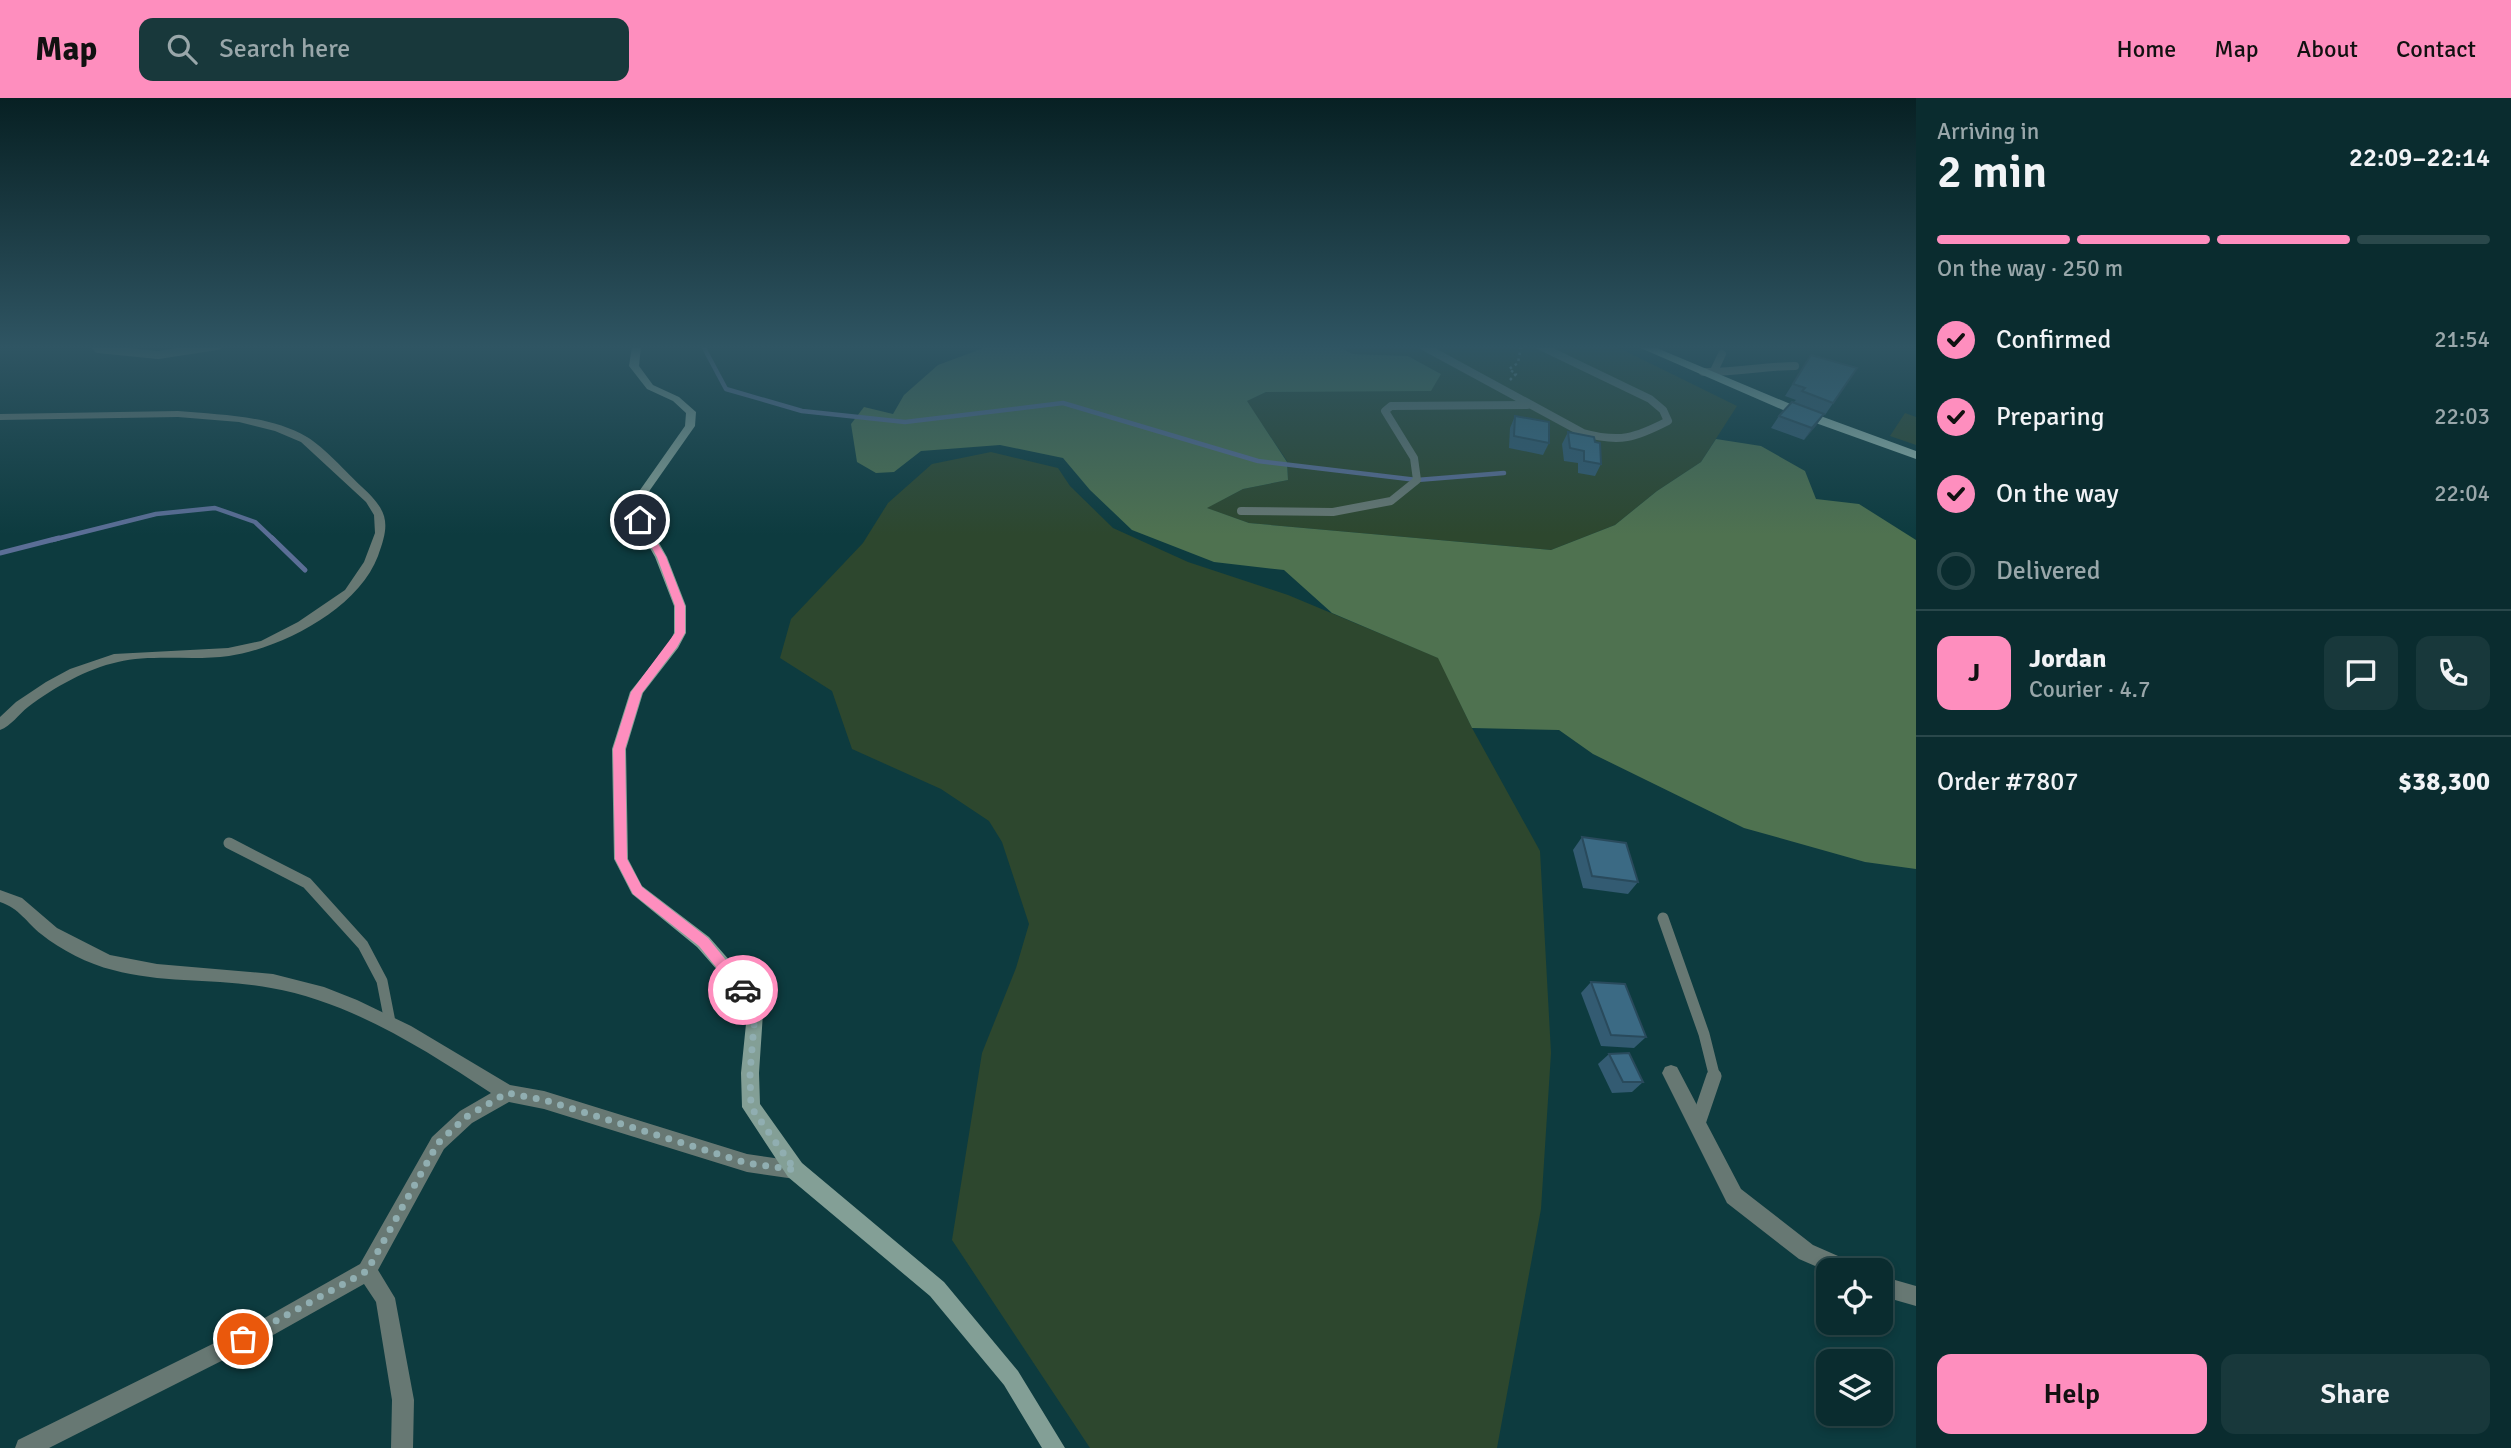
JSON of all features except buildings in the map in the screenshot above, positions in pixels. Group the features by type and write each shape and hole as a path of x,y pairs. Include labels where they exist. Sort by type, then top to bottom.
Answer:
{"main road":[{"path":"1795,409 1841,429 1916,454"}],"street":[{"path":"688,409 691,412 690,426 638,500 640,520 661,557 680,606 680,633 674,645 637,692 619,749 621,859 637,890 703,942 739,983 755,1013 750,1073 751,1107 795,1170 937,1289 1010,1378 1054,1448"},
{"path":"0,417 178,414 239,419 279,429 305,440 369,500 380,516 381,533 370,562 349,593 302,625 264,644 228,652 118,657 75,672 51,685 21,705 0,725"},
{"path":"0,895 19,901 46,929 109,962 177,975 237,978 294,986 390,1023 454,1058 507,1093 544,1100 747,1163 795,1170"},
{"path":"1671,1073 1734,1196 1806,1252 1820,1258"},
{"path":"26,1448 268,1327 367,1271 438,1143 466,1117 507,1093"},
{"path":"367,1271 385,1298 403,1400 402,1448"},
{"path":"1893,1289 1916,1296"}],"lane":[{"path":"1241,511 1333,512 1391,501 1418,480 1414,458 1385,411 1387,409"},
{"path":"1538,409 1583,433 1603,439 1629,440 1668,421 1663,409"},
{"path":"229,843 307,883 354,934 363,945 382,981 390,1023"},
{"path":"1663,918 1704,1034 1715,1079 1698,1123"}],"green space":[{"path":"862,409 893,414 896,409 1252,409 1287,462 1288,480 1243,489 1207,508 1249,523 1551,550 1615,525 1657,491 1701,462 1716,439 1761,446 1805,471 1816,499 1859,504 1916,540 1916,869 1865,862 1744,828 1593,754 1559,730 1472,728 1438,658 1332,613 1284,570 1214,562 1132,530 1090,490 1063,458 1000,445 921,451 894,472 876,473 857,462 851,424"},
{"path":"1251,409 1735,409 1701,462 1657,491 1615,525 1551,550 1249,523 1206,508 1243,489 1288,480 1287,461"},
{"path":"1905,413 1916,417 1916,445 1890,436"},
{"path":"991,452 1058,468 1070,486 1113,528 1188,562 1288,595 1439,658 1472,728 1540,851 1551,1053 1541,1209 1497,1448 1090,1448 952,1240 982,1053 1016,968 1029,924 1002,842 989,821 941,789 852,749 832,691 780,658 791,619 863,543 888,503 932,464"}],"waterway":[{"path":"795,409 905,422 1013,409"},
{"path":"1083,409 1258,461 1417,480 1504,473"},
{"path":"52,540 156,514 215,508 255,522 274,540"},
{"path":"0,553 59,538"},
{"path":"272,538 305,570"}],"way so far":[{"path":"243,1339 367,1271 438,1143 466,1117 507,1093 544,1100 747,1163 795,1170 751,1107 750,1073 755,1013 743,990"}],"route":[{"path":"640,520 661,557 680,606 680,633 674,645 637,692 619,749 621,859 637,890 703,942 743,990"}]}
